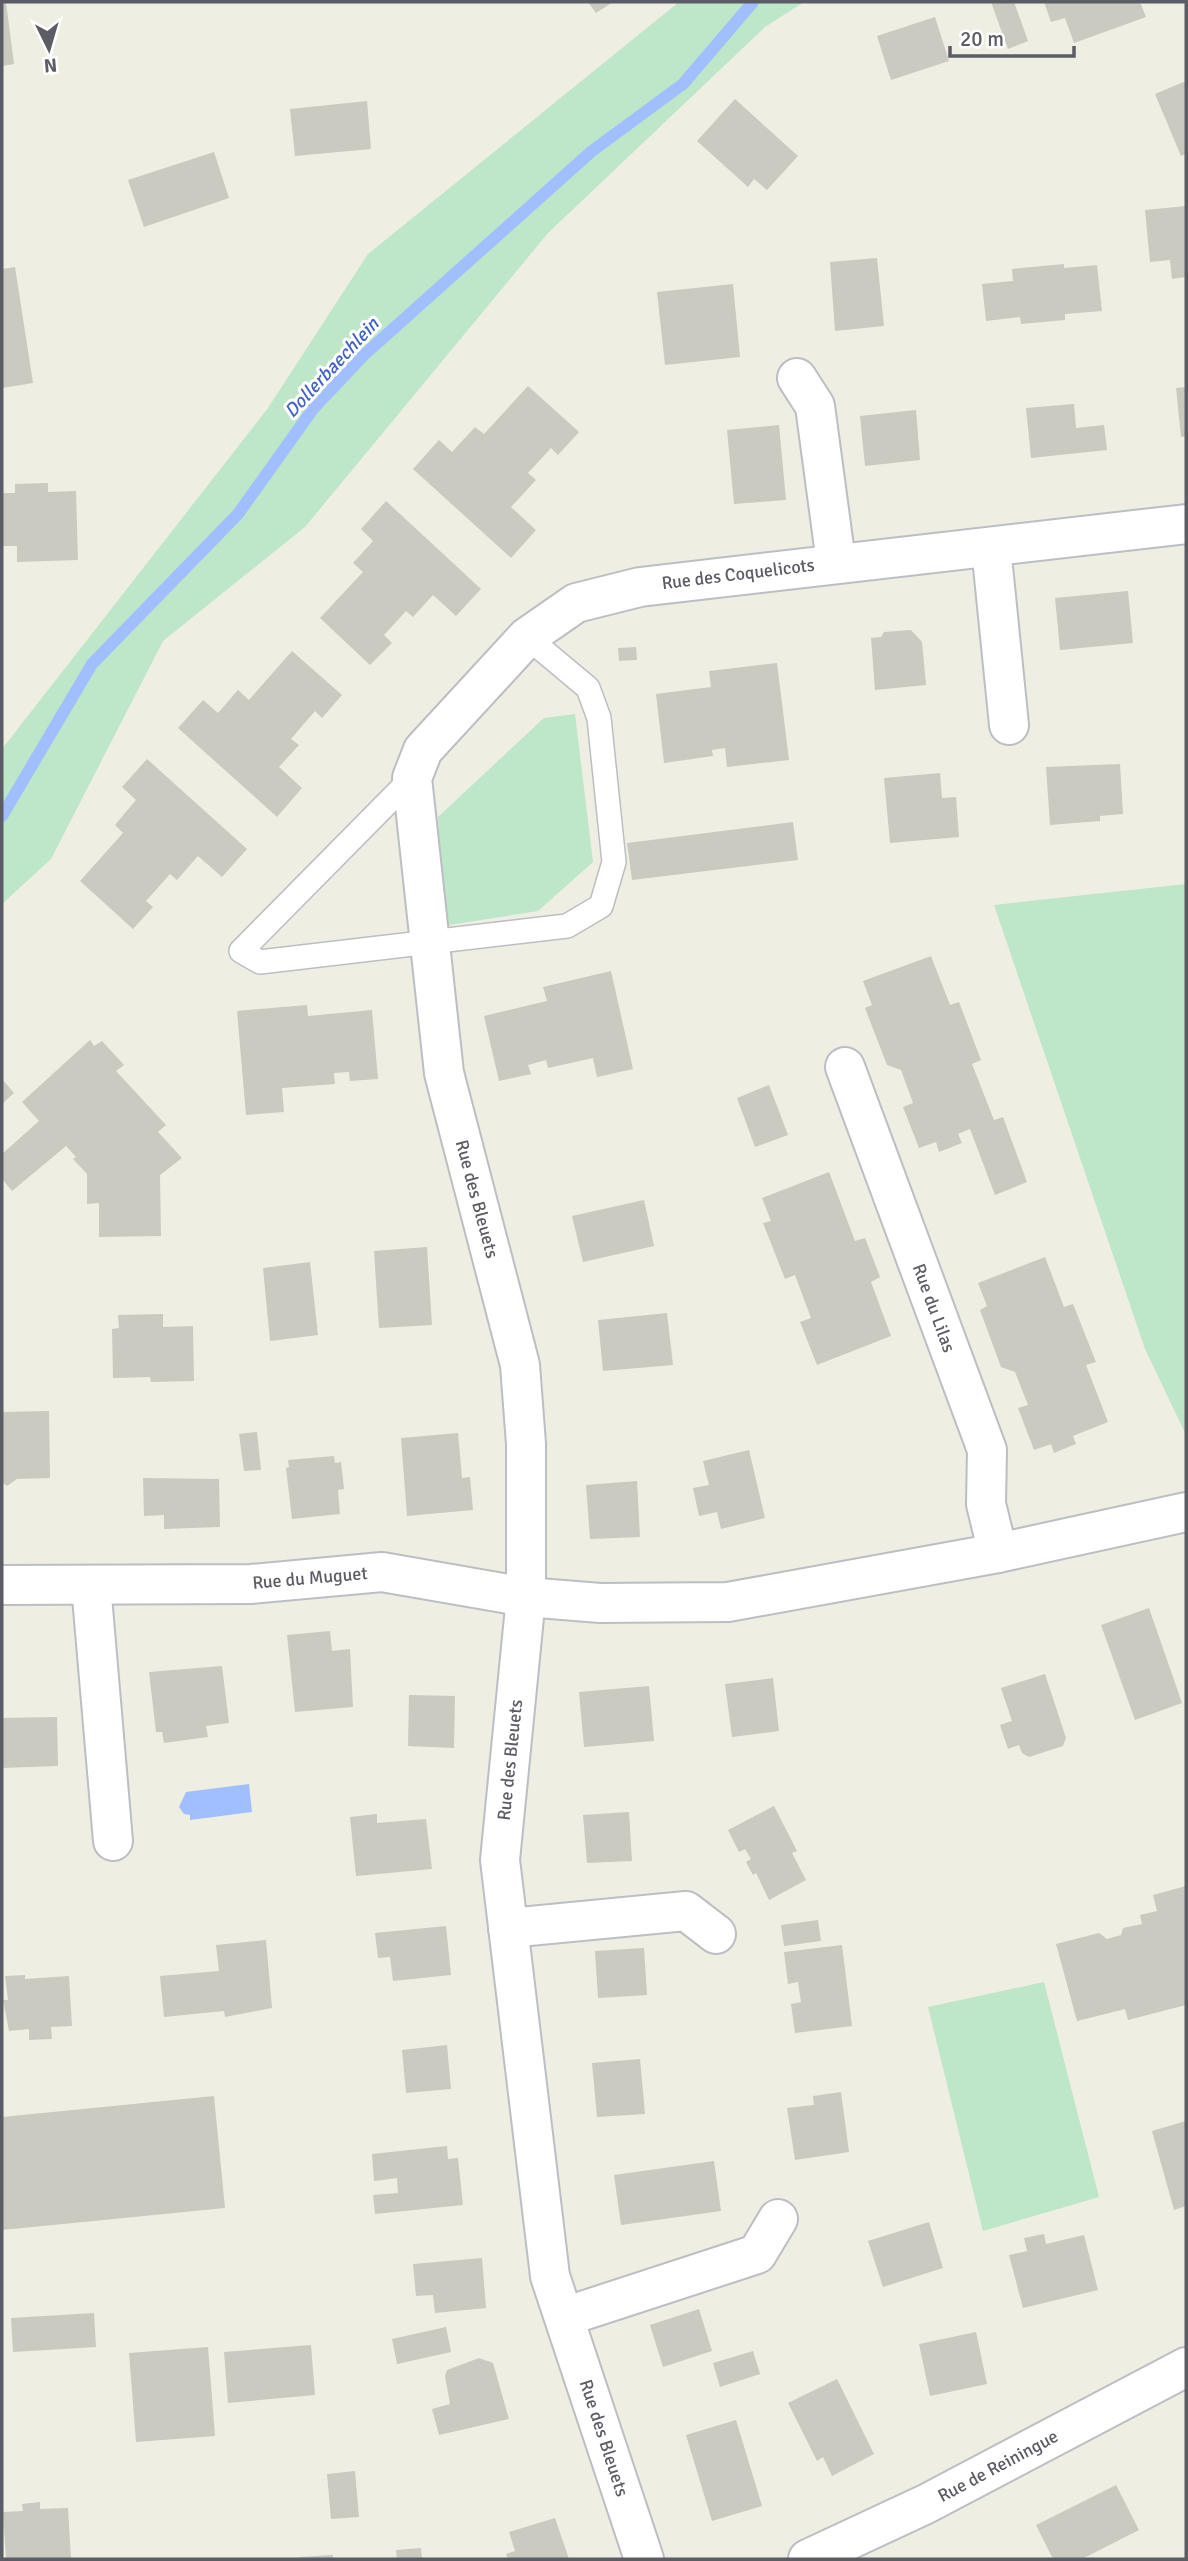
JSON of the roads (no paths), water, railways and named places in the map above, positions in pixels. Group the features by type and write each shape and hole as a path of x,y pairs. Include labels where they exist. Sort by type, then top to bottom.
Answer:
{"street":[{"name":"Rue des Coquelicots","path":"797,378 815,406 836,562"},
{"name":"Rue des Coquelicots","path":"527,637 576,603 640,587 836,562 1186,524"},
{"path":"991,547 1009,725"},
{"path":"412,778 423,750 527,637"},
{"name":"Rue des Bleuets","path":"412,778 443,1073 520,1366 526,1444 526,1597 500,1860 550,2276 644,2559"},
{"name":"Rue du Lilas","path":"845,1067 987,1450 986,1504 998,1553"},
{"path":"526,1597 600,1603 728,1602 998,1553 1186,1512"},
{"name":"Rue du Muguet","path":"2,1585 251,1584 382,1572 526,1597"},
{"path":"91,1585 113,1841"},
{"path":"508,1927 686,1911 716,1934"},
{"path":"564,2317 757,2254 778,2219"},
{"name":"Rue de Reiningue","path":"808,2559 926,2504 1186,2367"}],"lane":[{"path":"412,778 241,951 260,962 567,926 601,905 614,862 599,718 588,688 527,637"}],"water":[{"path":"249,1784 252,1812 190,1820 190,1815 184,1814 179,1807 186,1792"}],"waterway":[{"name":"Dollerbaechlein","path":"2,816 92,664 238,514 313,409 365,354 592,151 683,84 753,2"}]}
